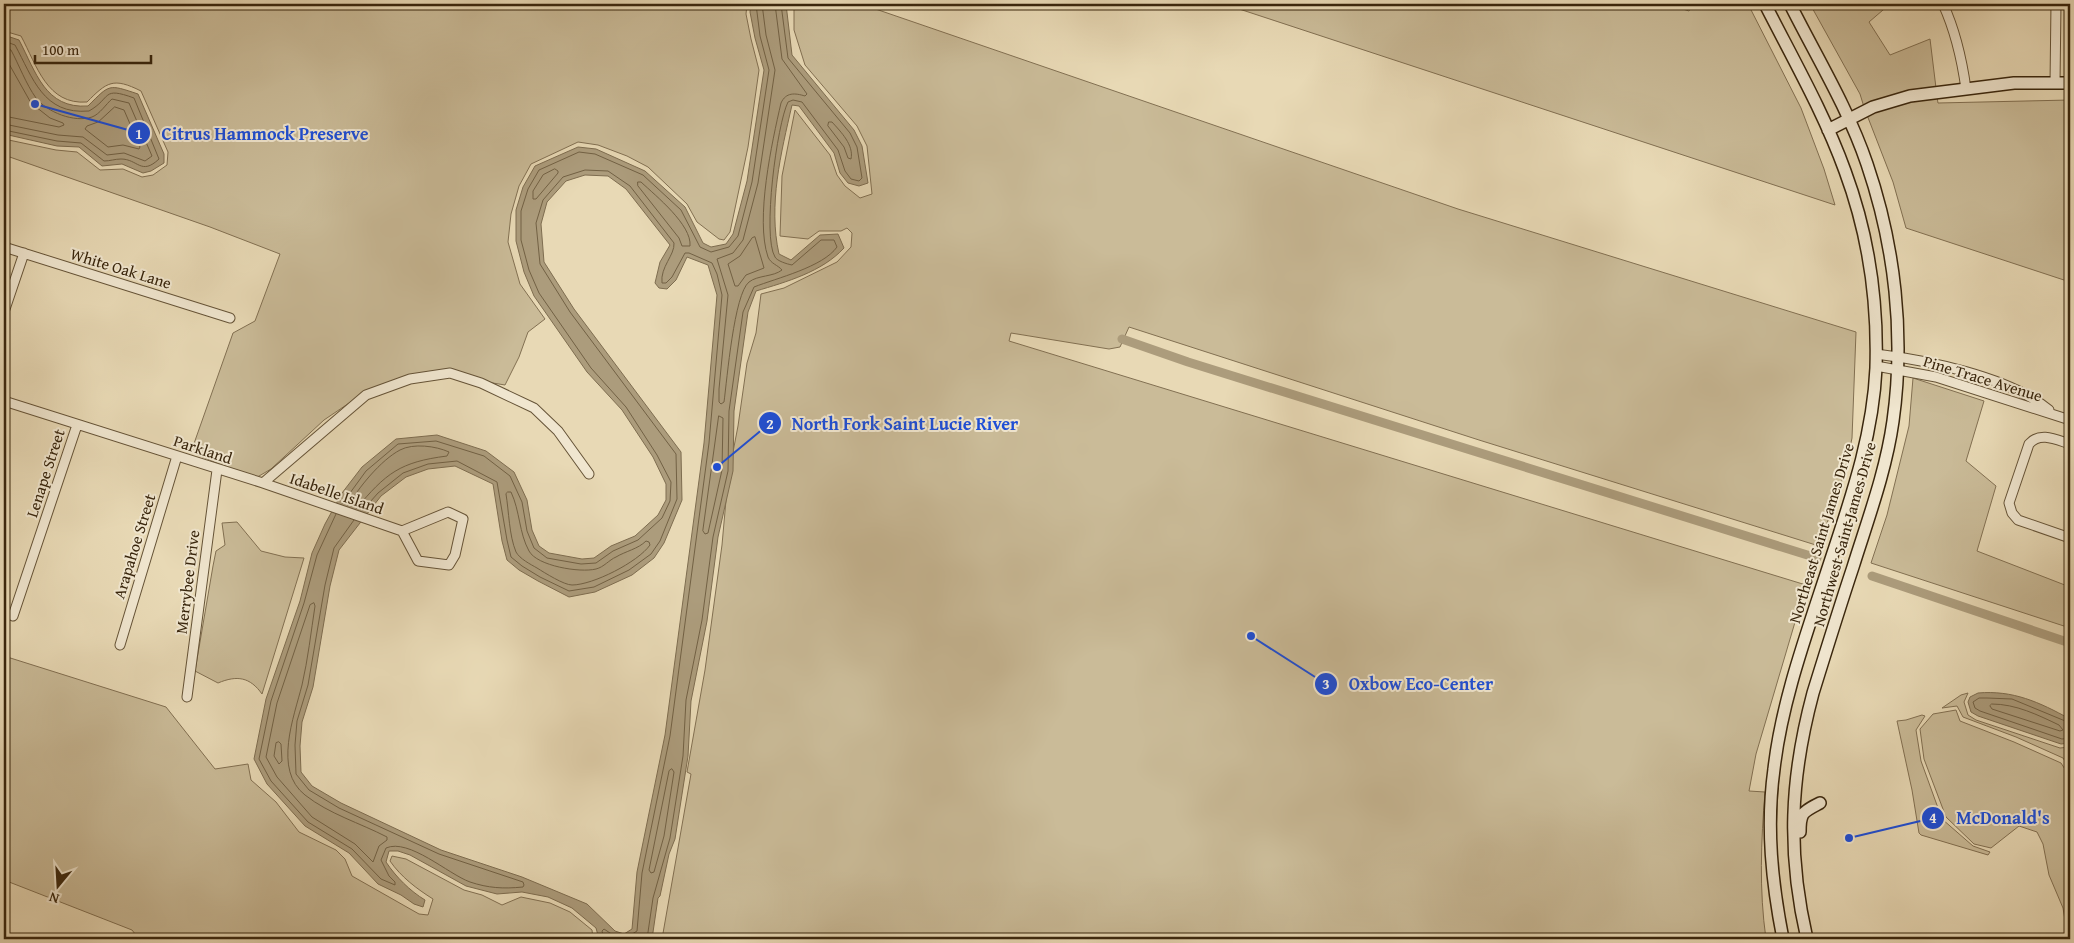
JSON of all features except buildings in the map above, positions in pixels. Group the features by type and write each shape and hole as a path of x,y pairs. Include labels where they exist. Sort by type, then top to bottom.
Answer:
{"main road":[{"name":"Northeast Saint James Drive","path":"1765,4 1828,130 1846,172 1865,240 1873,295 1876,360 1871,414 1864,455 1784,711 1774,768 1771,805 1771,863 1783,939"},
{"name":"Northwest Saint James Drive","path":"1790,4 1848,119 1866,163 1880,207 1896,300 1898,357 1893,422 1885,462 1813,693 1804,727 1796,773 1793,805 1794,862 1797,891 1807,939"},
{"path":"1828,130 1890,101 1910,96 2014,83 2070,83"},
{"path":"1794,862 1800,852 1800,818 1806,810 1820,803"}],"street":[{"path":"1943,4 1949,17 1959,52 1966,89"},
{"path":"2055,83 2056,4"},
{"name":"White Oak Lane","path":"4,247 230,318"},
{"path":"4,312 24,253"},
{"name":"Pine Trace Avenue","path":"1876,360 1898,357 1936,363 2004,385 2037,402 2052,414"},
{"name":"Pine Trace Avenue","path":"1876,360 1898,369 1936,377 2070,420"},
{"path":"263,483 366,395 410,379 450,372 481,383 534,408 558,431 589,474"},
{"name":"Parkland","path":"4,401 263,483"},
{"name":"Lenape Street","path":"13,616 77,425"},
{"path":"2070,444 2045,437 2032,441 2029,444 2009,503 2012,513 2018,520 2070,538"},
{"name":"Arapahoe Street","path":"120,645 177,456"},
{"name":"Merrybee Drive","path":"187,697 217,470"},
{"name":"Idabelle Island","path":"263,483 402,531"},
{"path":"448,512 463,519 455,555 449,564 418,561 402,531 448,512"}],"shaded area":[{"path":"4,4 747,4 746,14 759,70 748,147 730,232 724,240 719,239 697,222 687,204 648,167 627,156 598,145 578,142 531,164 519,186 511,214 508,242 520,284 545,319 528,332 519,357 505,385 432,373 361,395 324,420 271,469 254,479 191,452 233,333 255,321 280,254 210,227 4,155 4,139 56,150 77,152 100,170 123,169 142,177 153,175 167,165 168,152 141,91 124,84 111,84 105,86 87,102 73,101 62,97 53,90 38,71 21,36 4,31"},
{"path":"794,4 861,4 1458,209 1856,332 1852,438 1845,472 1819,546 1479,440 1129,327 1120,347 1109,349 1011,333 1009,341 1806,585 1756,754 1749,791 1765,792 1761,866 1766,939 662,939 691,774 687,772 705,670 722,545 728,478 747,363 756,333 761,294 784,288 837,262 851,247 852,233 847,228 841,231 819,231 808,239 780,236 782,176 795,110 830,155 837,175 845,186 860,198 872,194 867,146 857,126 805,65 794,30"},
{"path":"1224,4 1667,4 1689,11 1693,4 1748,4 1801,108 1824,169 1835,205"},
{"path":"1810,4 1890,4 1869,22 1890,55 1930,39 1936,88 1864,107 1860,94"},
{"path":"1937,97 1938,103 2070,100 2070,282 1906,228 1893,182 1867,115 1911,101"},
{"path":"1913,378 1984,401 1966,461 1996,486 1977,551 2070,587 2070,628 1871,563 1887,515 1909,426"},
{"path":"237,522 261,551 285,557 304,558 262,694 253,684 243,679 237,678 218,683 195,671 216,551 225,545 222,523"},
{"path":"4,656 166,707 215,769 248,764 251,780 276,802 299,832 336,850 345,859 352,876 419,914 428,915 433,899 415,887 399,872 390,861 392,856 406,859 464,890 482,895 502,905 521,897 550,903 570,912 592,930 593,939 139,939 132,930 4,880"},
{"path":"1968,693 1964,702 1968,715 1976,720 2060,748 2070,747 2070,769 2063,758 2016,737 1963,717 1957,706 1942,708 1961,695"},
{"path":"1956,710 1960,721 2061,763 2070,777 2070,936 2067,932 2063,908 2049,875 2043,844 2037,832 2019,826 1991,848 1974,844 1946,817 1924,759 1920,729 1933,714"},
{"path":"1922,715 1925,716 1916,730 1921,761 1942,819 1973,846 1990,852 1988,855 1919,833 1897,721"}],"water":[{"path":"751,4 786,4 792,55 854,130 862,146 868,183 859,186 848,183 840,173 834,153 799,106 792,105 780,160 775,198 776,235 779,254 791,260 820,235 838,234 844,248 825,264 814,270 791,280 756,291 748,312 734,411 733,471 718,537 707,621 691,701 688,756 675,839 669,854 658,898 652,939 599,939 596,928 572,908 548,897 522,892 497,894 466,886 410,855 398,851 389,851 386,862 390,868 409,888 425,900 423,907 414,904 401,895 378,884 349,853 305,826 267,784 254,759 266,699 300,601 312,553 342,493 362,467 396,439 437,435 486,451 514,472 527,500 532,530 539,546 549,553 582,559 594,558 611,546 635,536 658,515 666,500 666,484 653,457 622,410 587,372 534,296 524,272 516,241 516,210 523,187 535,166 578,147 596,149 645,171 685,207 703,243 711,247 726,244 733,234 747,181 764,70 750,12","holes":["585,175 608,176 626,189 670,245 660,262 655,283 659,288 667,289 676,280 687,257 708,265 717,295 704,443 665,735 637,872 632,929 624,934 615,931 587,904 522,877 441,850 341,803 312,786 301,772 300,746 302,722 313,687 330,586 339,550 381,496 406,477 428,469 455,466 493,484 507,560 519,570 569,597 595,592 632,575 654,558 664,543 682,500 681,452 574,309 544,262 541,224 547,202 566,181"]},
{"path":"4,35 19,40 37,76 52,95 61,101 73,105 88,106 101,93 110,88 138,94 164,154 164,163 151,171 143,173 122,164 102,166 79,147 57,146 4,134"},
{"path":"1978,693 2014,695 2047,707 2070,719 2070,743 2061,744 1978,716 1971,712 1968,702 1970,697"}],"waterway":[{"path":"1122,339 1188,362 1817,558"},
{"path":"1872,576 2070,643"}],"place":[{"name":"Citrus Hammock Preserve","path":"35,104"},
{"name":"North Fork Saint Lucie River","path":"717,467"},
{"name":"Oxbow Eco-Center","path":"1251,636"},
{"name":"McDonald's","path":"1849,838"}]}
